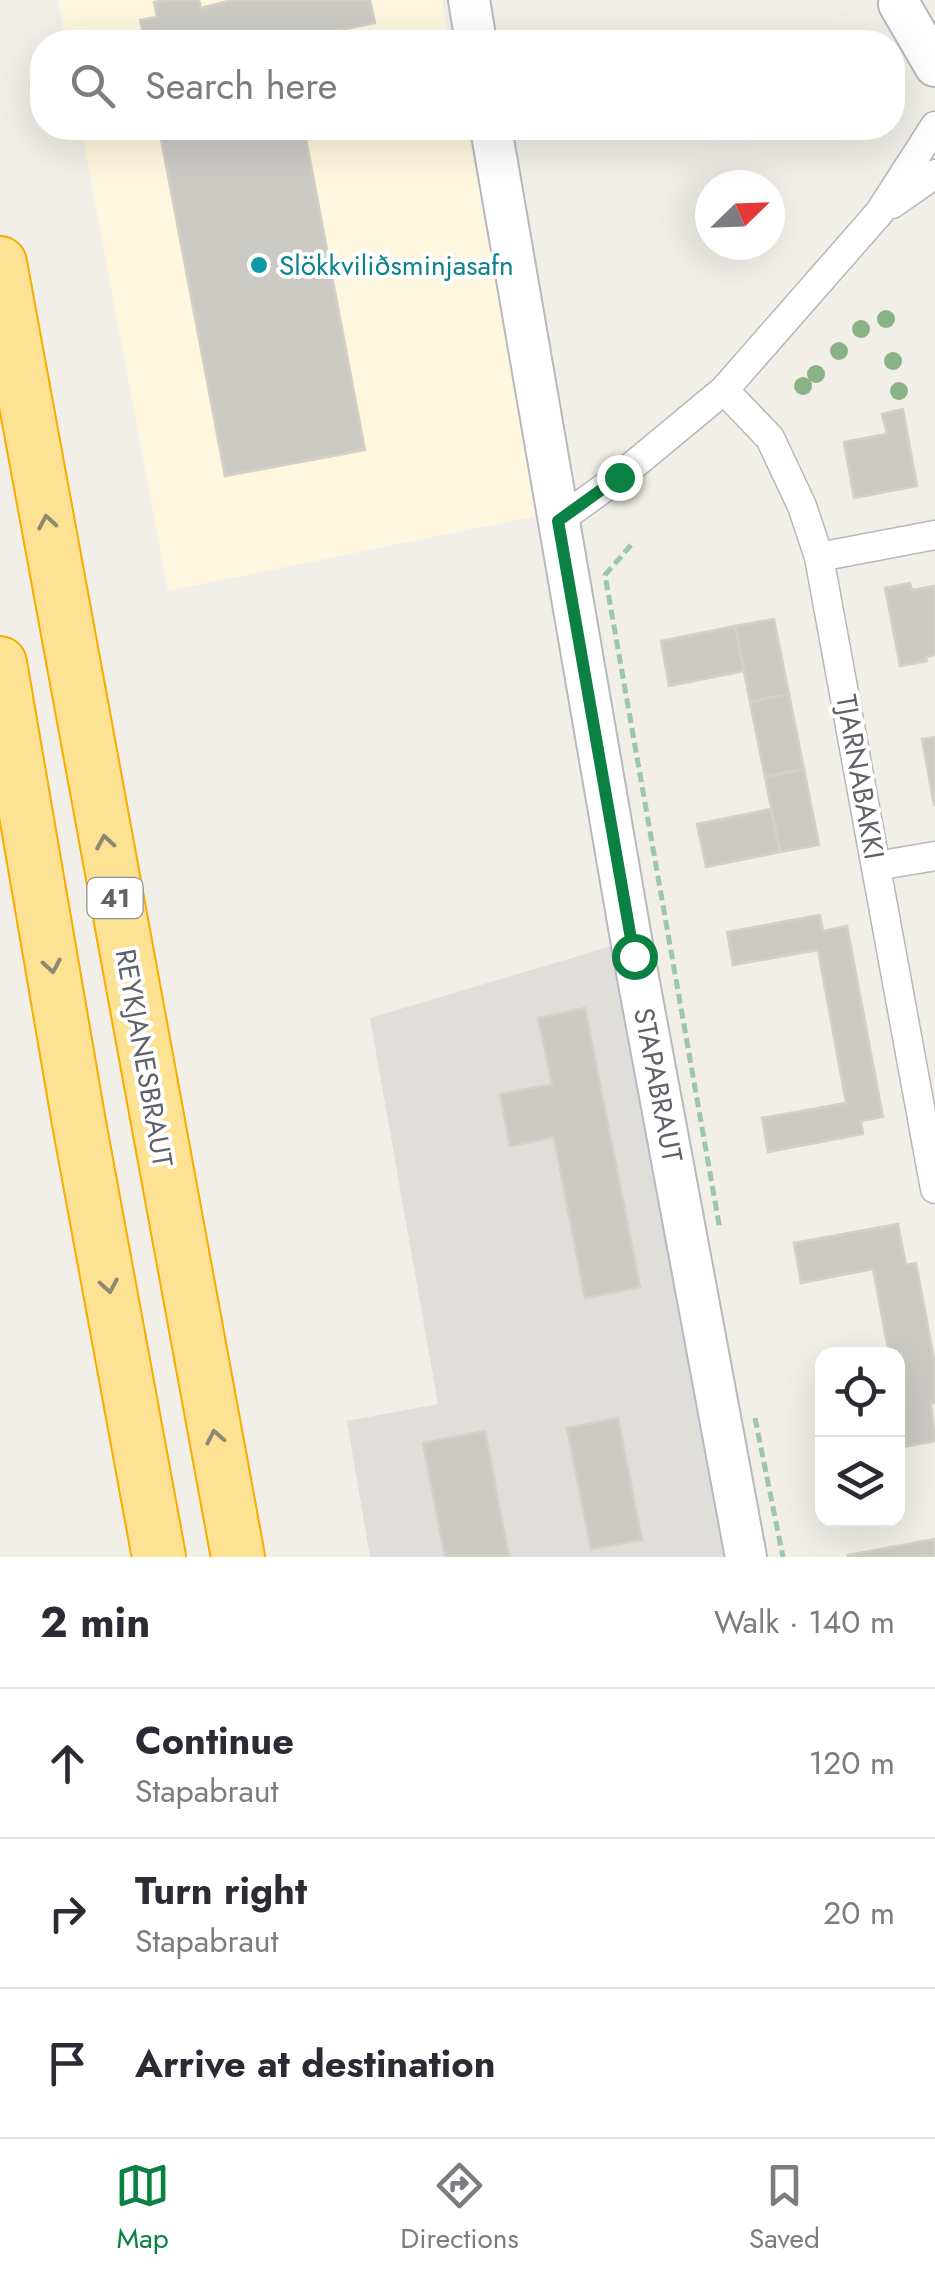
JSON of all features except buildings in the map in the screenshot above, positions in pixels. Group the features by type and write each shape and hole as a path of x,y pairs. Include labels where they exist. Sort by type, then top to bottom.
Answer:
{"highway":[{"name":"REYKJANESBRAUT","path":"0,262 237,1549"},
{"path":"0,663 78,1123 156,1544"}],"street":[{"path":"469,0 474,30"},
{"path":"898,2 935,32"},
{"path":"898,2 935,66"},
{"path":"558,521 619,477 724,390 879,213 935,126"},
{"name":"STAPABRAUT","path":"493,140 634,956 746,1557"},
{"path":"879,213 935,174"},
{"name":"TJARNABAKKI","path":"724,390 770,438 802,506 820,557 934,1184"},
{"path":"820,557 935,535"},
{"path":"876,866 935,856"}],"path":[{"path":"631,544 606,576 722,1240"},
{"path":"754,1410 783,1557"}],"shaded area":[{"path":"58,0 442,0 448,30 64,30"},
{"path":"83,140 469,140 541,515 168,591"},
{"path":"615,945 738,1557 370,1557 347,1421 438,1404 370,1018"}],"place":[{"name":"Slökkviliðsminjasafn","path":"259,265"}],"route":[{"path":"619,477 558,521 634,956"}]}
